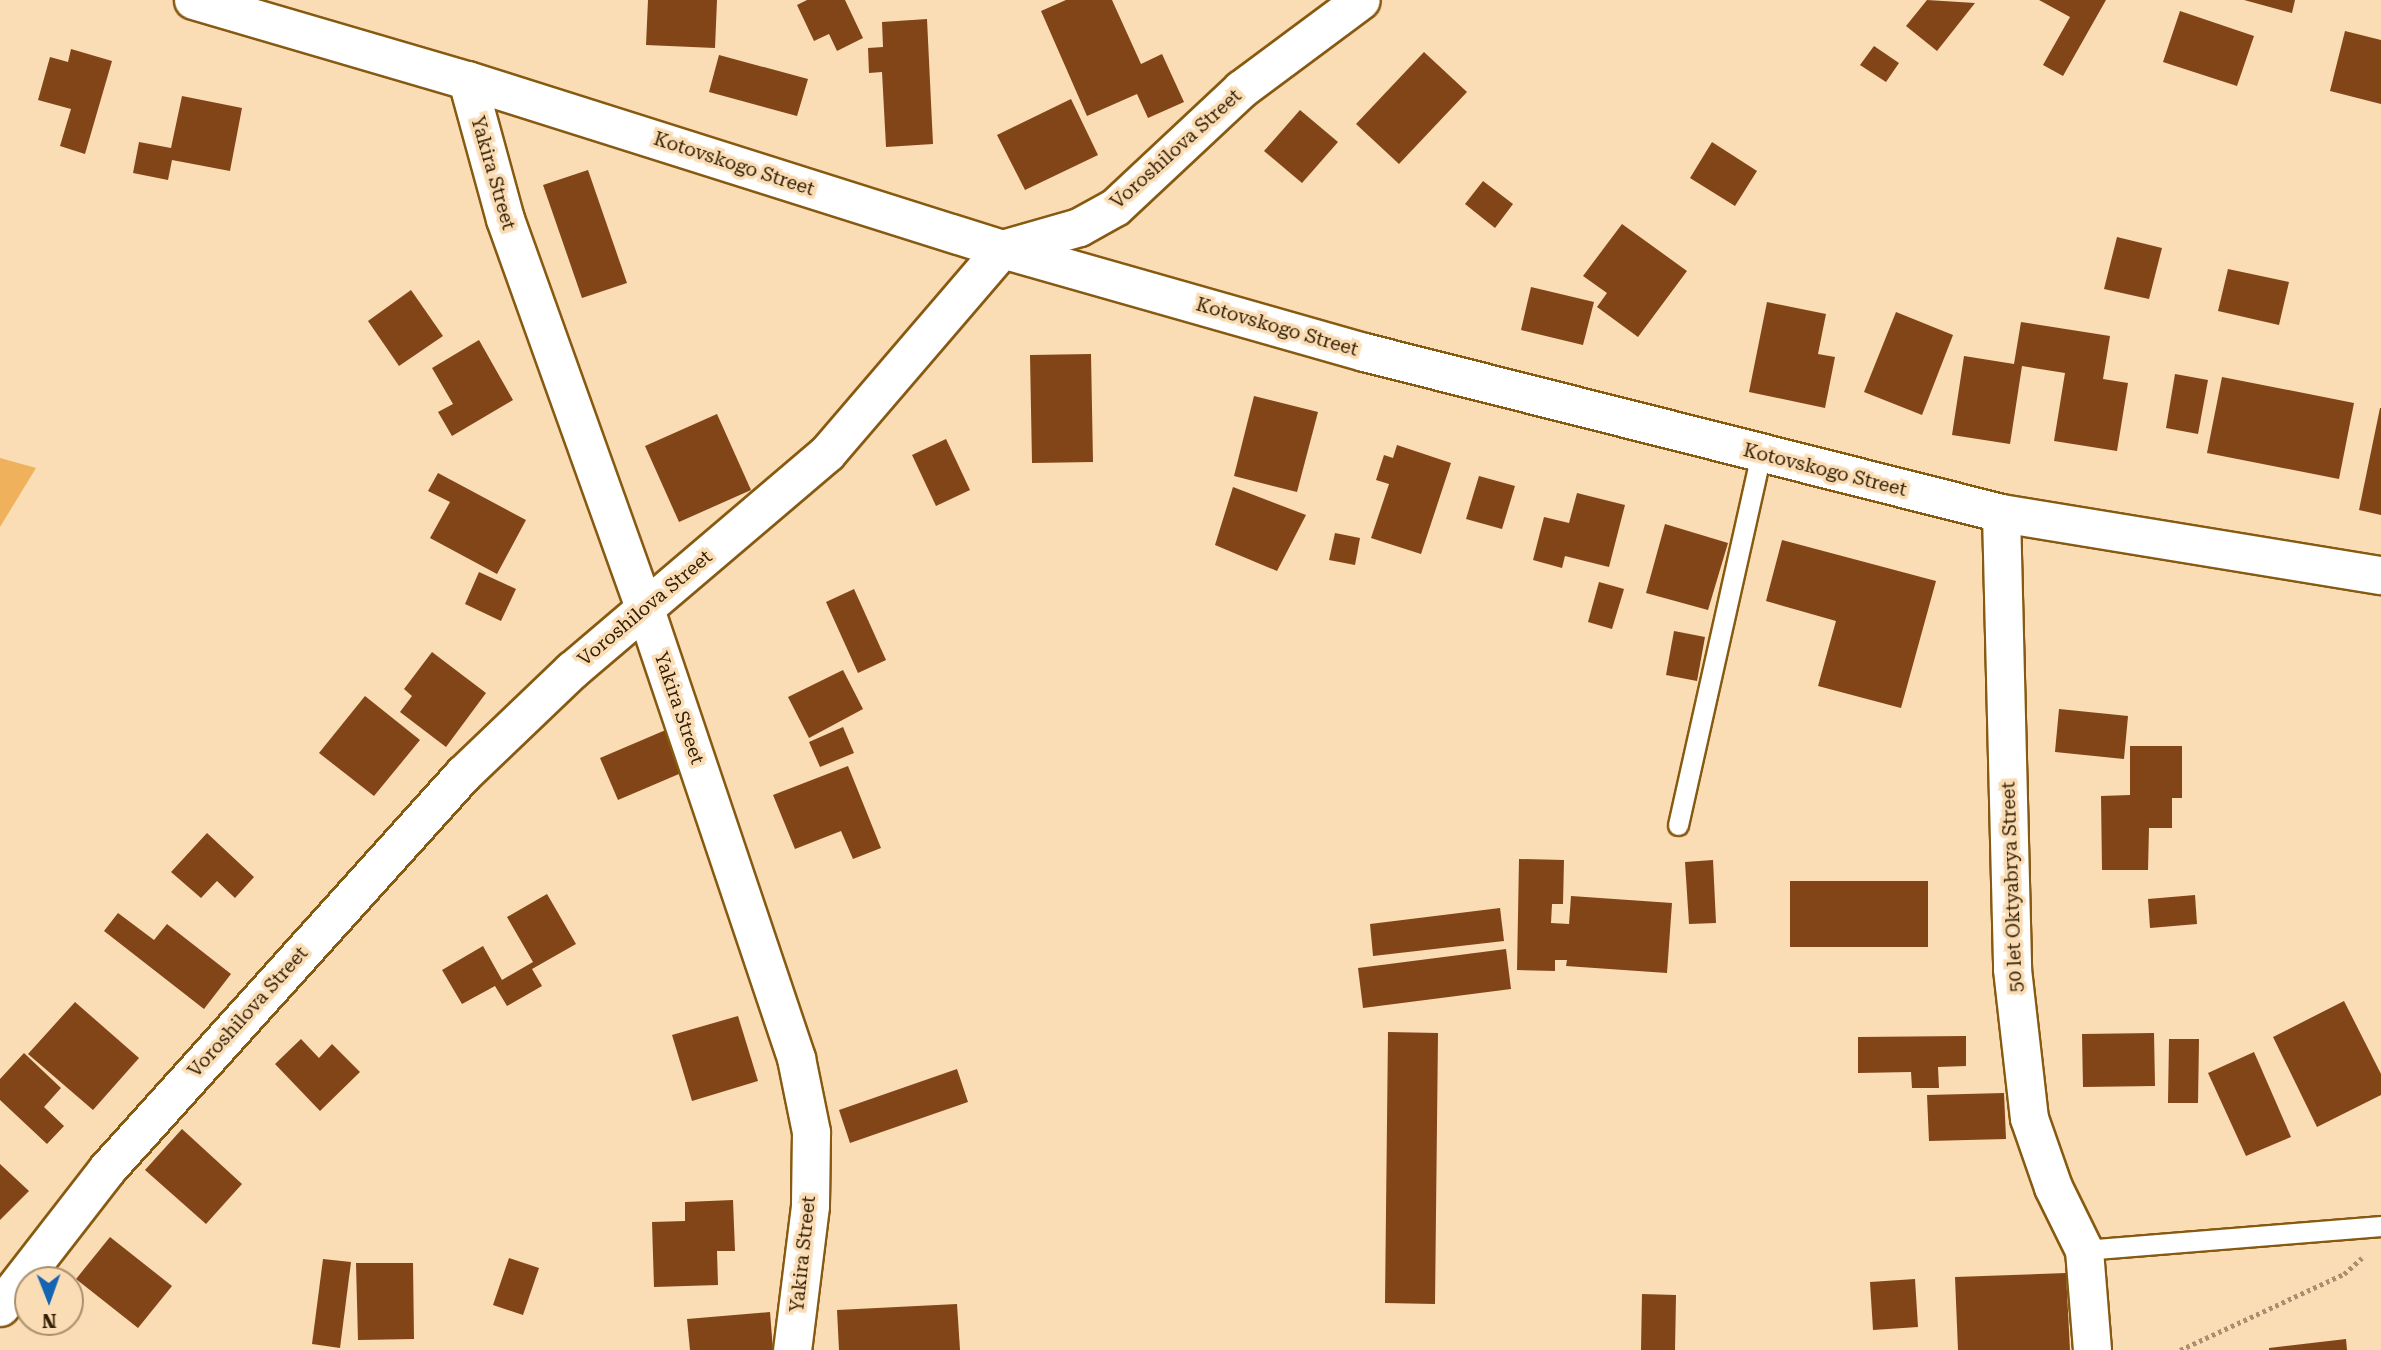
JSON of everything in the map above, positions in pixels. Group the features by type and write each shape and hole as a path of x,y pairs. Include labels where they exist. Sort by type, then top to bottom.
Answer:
{"street":[{"name":"Kotovskogo Street","path":"193,0 467,80 1002,248 1364,352 1761,455 2001,513 2381,575"},
{"name":"Voroshilova Street","path":"0,1307 107,1169 463,774 572,670 827,453 1002,248 1079,227 1115,207 1241,89 1361,0"},
{"name":"Yakira Street","path":"467,80 505,219 544,336 645,609 796,1058 811,1132 810,1206 792,1350"},
{"name":"50 let Oktyabrya Street","path":"2001,513 2012,969 2029,1118 2053,1187 2084,1250 2092,1350"}],"lane":[{"path":"1678,825 1761,455"},
{"path":"2084,1250 2381,1226"}],"path":[{"path":"2180,1350 2344,1274 2372,1250"}],"shaded area":[{"path":"0,458 36,468 0,527"}],"building":[{"path":"648,0 717,0 715,48 646,45"},
{"path":"807,0 845,0 863,38 837,51 829,34 814,41 797,5"},
{"path":"1066,0 1112,0 1141,64 1162,54 1184,102 1148,118 1137,94 1087,116 1041,11"},
{"path":"1927,0 1975,3 1937,51 1906,26"},
{"path":"2039,0 2106,0 2063,76 2043,65 2070,17"},
{"path":"2244,0 2295,0 2292,13"},
{"path":"2180,11 2254,36 2237,86 2163,62"},
{"path":"927,19 933,144 886,147 882,72 869,73 868,48 883,47 882,22"},
{"path":"2345,31 2381,40 2381,104 2330,91"},
{"path":"1874,46 1899,63 1886,82 1860,65"},
{"path":"71,49 112,61 85,154 60,146 71,109 38,100 50,57 68,62"},
{"path":"1424,52 1467,92 1399,164 1356,124"},
{"path":"719,55 808,79 797,116 709,92"},
{"path":"182,96 242,108 230,171 172,160 168,180 133,173 139,142 171,148"},
{"path":"1071,99 1098,155 1025,190 997,135"},
{"path":"1300,110 1338,142 1302,183 1264,151"},
{"path":"1712,142 1757,171 1735,206 1690,178"},
{"path":"588,170 627,283 582,298 543,185"},
{"path":"1483,181 1513,204 1495,228 1465,204"},
{"path":"1622,224 1687,271 1638,337 1597,307 1607,293 1583,276"},
{"path":"2117,237 2162,248 2149,299 2104,289"},
{"path":"2228,269 2289,282 2279,325 2218,311"},
{"path":"1531,287 1594,302 1583,345 1521,330"},
{"path":"411,290 443,336 399,366 368,321"},
{"path":"1767,302 1826,314 1818,354 1835,357 1825,408 1749,392"},
{"path":"1896,312 1953,335 1922,415 1864,392"},
{"path":"2021,322 2110,336 2103,379 2128,383 2117,451 2054,441 2065,373 2022,366 2010,444 1952,435 1964,356 2014,364"},
{"path":"479,340 513,400 452,436 438,412 453,404 432,368"},
{"path":"1091,354 1093,462 1032,463 1030,355"},
{"path":"2175,374 2208,380 2198,434 2166,428"},
{"path":"2222,377 2354,403 2339,479 2207,453"},
{"path":"1254,396 1318,412 1297,492 1234,476"},
{"path":"2381,408 2381,515 2359,510"},
{"path":"717,414 751,490 679,522 645,446"},
{"path":"946,439 970,490 936,506 912,455"},
{"path":"1397,445 1451,463 1421,554 1371,538 1389,484 1376,480 1384,455 1393,458"},
{"path":"438,473 526,520 497,574 430,538 450,502 428,491"},
{"path":"1479,476 1515,486 1502,529 1466,519"},
{"path":"1233,487 1306,515 1277,571 1215,545"},
{"path":"1577,493 1625,505 1609,567 1565,556 1562,568 1533,560 1544,517 1569,523"},
{"path":"1665,524 1728,543 1708,610 1646,593"},
{"path":"1335,533 1360,538 1355,565 1329,560"},
{"path":"1782,540 1936,581 1901,708 1818,686 1836,621 1766,601"},
{"path":"479,572 516,589 501,621 465,604"},
{"path":"1599,582 1624,589 1612,629 1588,622"},
{"path":"854,589 886,660 858,673 826,602"},
{"path":"1674,631 1705,637 1697,681 1666,675"},
{"path":"432,652 486,693 446,747 400,712 412,696 404,689"},
{"path":"843,670 863,709 809,738 788,697"},
{"path":"365,696 420,740 374,796 319,753"},
{"path":"2059,709 2128,716 2124,759 2055,752"},
{"path":"843,727 854,753 820,767 809,742"},
{"path":"668,729 686,771 618,800 600,758"},
{"path":"2130,746 2182,746 2182,798 2172,798 2172,828 2149,828 2148,870 2102,870 2101,796 2130,795"},
{"path":"848,766 881,848 853,859 841,831 795,849 773,795"},
{"path":"207,833 254,877 235,898 217,881 201,898 171,872"},
{"path":"1519,859 1564,860 1563,904 1552,904 1551,923 1569,924 1571,896 1672,903 1667,973 1566,966 1567,960 1555,960 1555,971 1517,970"},
{"path":"1713,860 1716,923 1689,924 1685,862"},
{"path":"1790,881 1928,881 1928,947 1790,947"},
{"path":"547,894 576,944 532,969 542,986 507,1006 495,986 462,1004 442,970 483,946 502,980 533,962 507,917"},
{"path":"2195,895 2197,924 2150,928 2148,899"},
{"path":"1500,908 1504,941 1373,956 1370,924"},
{"path":"118,913 154,940 167,924 231,974 204,1009 104,931"},
{"path":"1506,949 1511,989 1363,1008 1358,968"},
{"path":"2344,1001 2381,1074 2381,1095 2317,1127 2273,1037"},
{"path":"75,1002 139,1058 93,1110 28,1054"},
{"path":"738,1016 758,1081 692,1101 672,1035"},
{"path":"1388,1032 1438,1033 1435,1304 1385,1303"},
{"path":"2154,1033 2155,1086 2083,1087 2082,1034"},
{"path":"1966,1036 1966,1066 1938,1067 1939,1088 1912,1088 1911,1072 1858,1073 1858,1037"},
{"path":"301,1039 319,1058 332,1044 360,1072 320,1111 275,1064"},
{"path":"2169,1039 2199,1039 2198,1103 2168,1103"},
{"path":"2254,1052 2291,1137 2246,1156 2208,1073"},
{"path":"24,1053 61,1088 44,1107 64,1126 47,1144 0,1100 0,1079"},
{"path":"957,1069 968,1102 850,1143 839,1110"},
{"path":"2004,1093 2006,1139 1929,1141 1927,1095"},
{"path":"182,1129 242,1184 206,1224 145,1170"},
{"path":"0,1164 29,1191 0,1220"},
{"path":"733,1200 735,1251 717,1251 718,1285 654,1287 652,1222 685,1221 685,1202"},
{"path":"110,1237 172,1286 138,1328 84,1285 84,1269"},
{"path":"509,1258 539,1268 523,1315 493,1305"},
{"path":"323,1259 351,1262 340,1348 312,1344"},
{"path":"356,1263 413,1263 414,1339 358,1340"},
{"path":"2066,1273 2070,1350 1958,1350 1955,1277"},
{"path":"1915,1279 1918,1327 1873,1330 1870,1282"},
{"path":"1642,1294 1676,1295 1675,1350 1641,1350"},
{"path":"957,1304 960,1350 839,1350 837,1310"},
{"path":"770,1312 773,1350 690,1350 687,1319"},
{"path":"2346,1339 2347,1350 2269,1350 2269,1348"}]}
